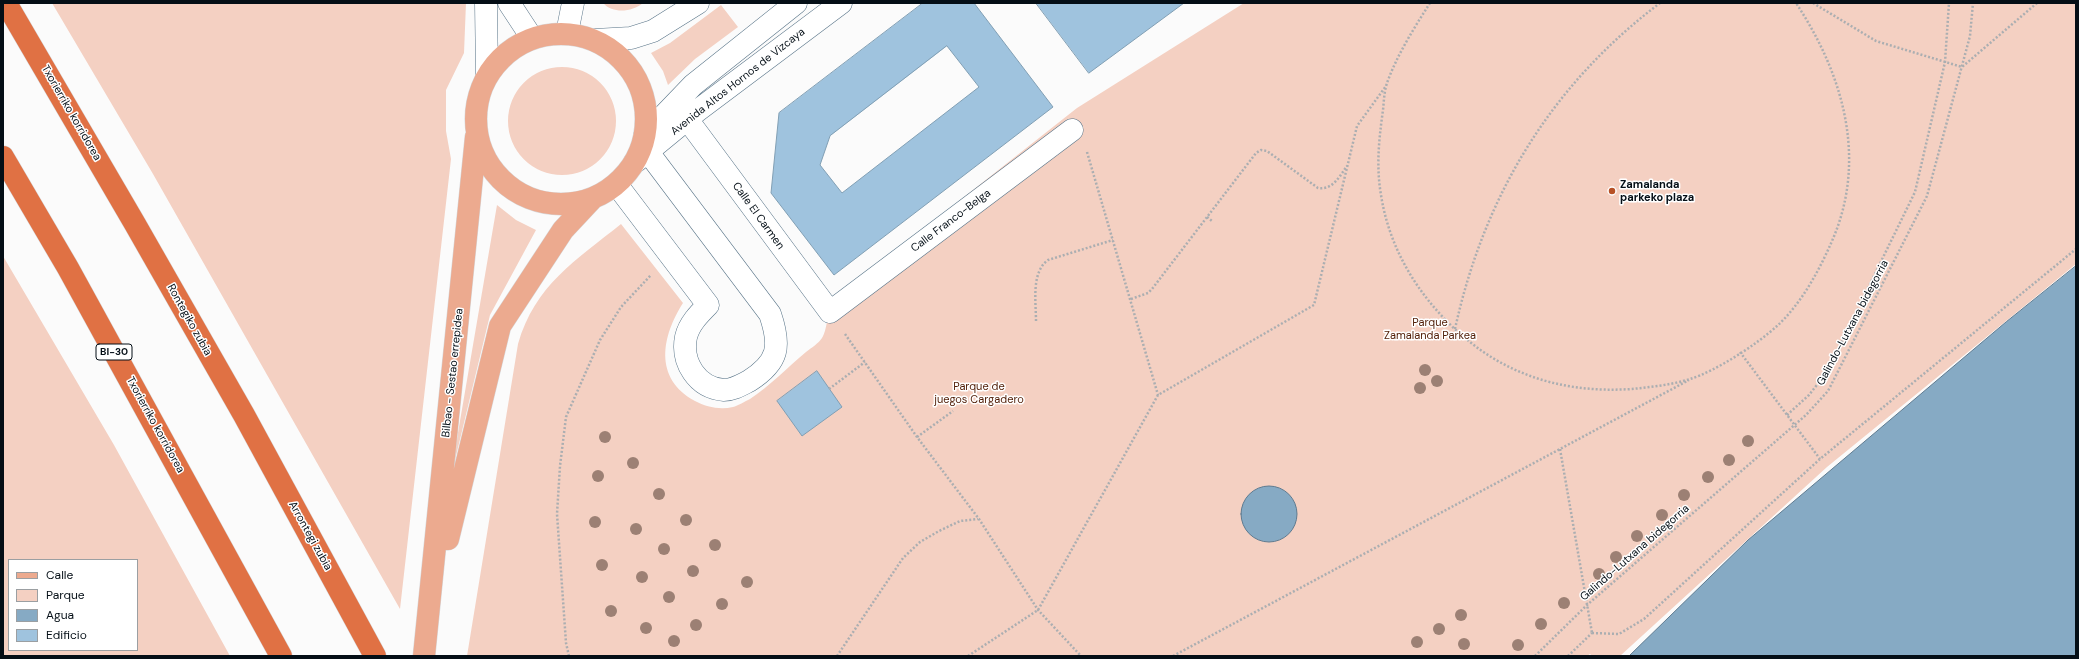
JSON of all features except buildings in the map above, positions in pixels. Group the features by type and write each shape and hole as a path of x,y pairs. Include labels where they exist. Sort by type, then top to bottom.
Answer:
{"highway":[{"name":"Txorierriko korridorea","path":"6,3 135,224"},
{"name":"Txorierriko korridorea","path":"3,156 68,268 281,656"},
{"name":"Rontegiko zubia","path":"135,224 244,416"},
{"name":"Arrontegi zubia","path":"244,416 376,656"}],"main road":[{"name":"Bilbao - Sestao errepidea","path":"424,656 476,132 477,102 487,75 506,52 532,38 549,34 567,33 595,40 619,56 637,79 646,106 643,150"},
{"path":"476,132 484,157 498,178 518,193 542,203 567,205 592,199 617,185 643,150"},
{"name":"Bilbao - Sestao errepidea","path":"429,614 500,326 563,230 592,199"}],"street":[{"path":"486,3 487,75"},
{"path":"510,3 532,38"},
{"path":"567,33 573,3"},
{"path":"653,31 677,3"},
{"path":"595,40 631,38 653,31 698,3"},
{"path":"617,185 708,305 695,318 686,337 686,358 695,376 712,387 724,390 738,387 761,373 775,356 777,335 770,314 643,150 692,85 796,3"},
{"name":"Avenida Altos Hornos de Vizcaya","path":"643,150 687,119 841,3"},
{"name":"Calle El Carmen","path":"687,119 830,312"},
{"name":"Calle Franco-Belga","path":"830,312 1072,130"}],"path":[{"path":"968,656 1038,610 1158,395 1314,305 1357,126 1387,85 1410,34 1430,3"},
{"path":"1455,330 1468,276 1480,242 1499,197 1518,160 1544,120 1571,86 1621,35 1660,3"},
{"path":"1173,656 1693,378 1740,352 1778,325 1794,306 1824,261 1836,231 1847,187 1849,168 1848,134 1838,88 1822,48 1796,3"},
{"path":"1813,3 1876,41 1962,66 2037,3"},
{"path":"1787,415 1809,395 1827,372 1915,192 1945,62 1949,3"},
{"name":"Galindo-Lutxana bidegorria","path":"1535,656 1587,605 1794,425 1828,391 1927,196 1970,36 1973,3"},
{"path":"1387,85 1378,161 1380,190 1386,220 1396,249 1411,276 1430,304 1455,330 1481,351 1525,375 1566,386 1597,389 1634,388 1674,383 1693,378"},
{"path":"1072,130 1089,154 1158,395"},
{"path":"1131,299 1148,293 1256,153 1261,150 1267,151 1318,188 1324,189 1331,186 1348,164"},
{"path":"1207,217 1212,221"},
{"path":"1036,321 1038,272 1042,264 1048,260 1113,240"},
{"path":"1568,656 1592,633 1619,634 1644,619 1820,459 2076,249"},
{"path":"569,656 566,643 557,514 560,466 566,418 600,340 622,307 657,269"},
{"path":"830,312 917,437 979,519 1038,610 1081,656"},
{"path":"1740,352 1820,459"},
{"path":"829,389 865,362"},
{"path":"917,437 953,411"},
{"path":"1560,449 1592,633"},
{"path":"837,656 903,558 920,542 939,531 960,521 979,519"}],"green space":[{"path":"52,3 466,3 464,53 446,90 446,131 451,159 400,609 153,174"},
{"path":"603,3 643,3 628,10 617,10 607,7"},
{"name":"Parque Zamalanda Parkea","path":"1244,3 2076,3 2076,264 1827,467 1620,656 1592,656 1590,654 1587,656 467,656 518,344 525,323 535,305 559,275 573,262 621,224 683,303 670,329 666,342 665,356 667,369 672,381 682,392 699,403 718,408 735,406 750,399 765,388 821,340 824,335 831,302 1077,108"},
{"path":"721,5 738,27 695,59 668,85 663,71 651,53 670,43"},
{"path":"562,67 583,71 600,83 612,100 616,121 612,142 600,159 583,171 562,175 541,171 524,159 512,142 508,121 512,100 524,83 541,71"},
{"path":"497,205 516,220 536,230 490,315 449,485"},
{"path":"3,256 114,445 230,656 3,656"}],"water":[{"path":"2076,266 2076,656 1629,656 1748,540 2006,322"},
{"path":"1269,486 1280,488 1289,494 1295,503 1297,514 1295,525 1289,534 1280,540 1269,542 1258,540 1249,534 1243,525 1241,514 1243,503 1249,494 1258,488"}],"place":[{"name":"Zamalanda parkeko plaza","path":"1612,191"}],"park label":[{"name":"Parque de juegos Cargadero","path":"979,393"}]}
